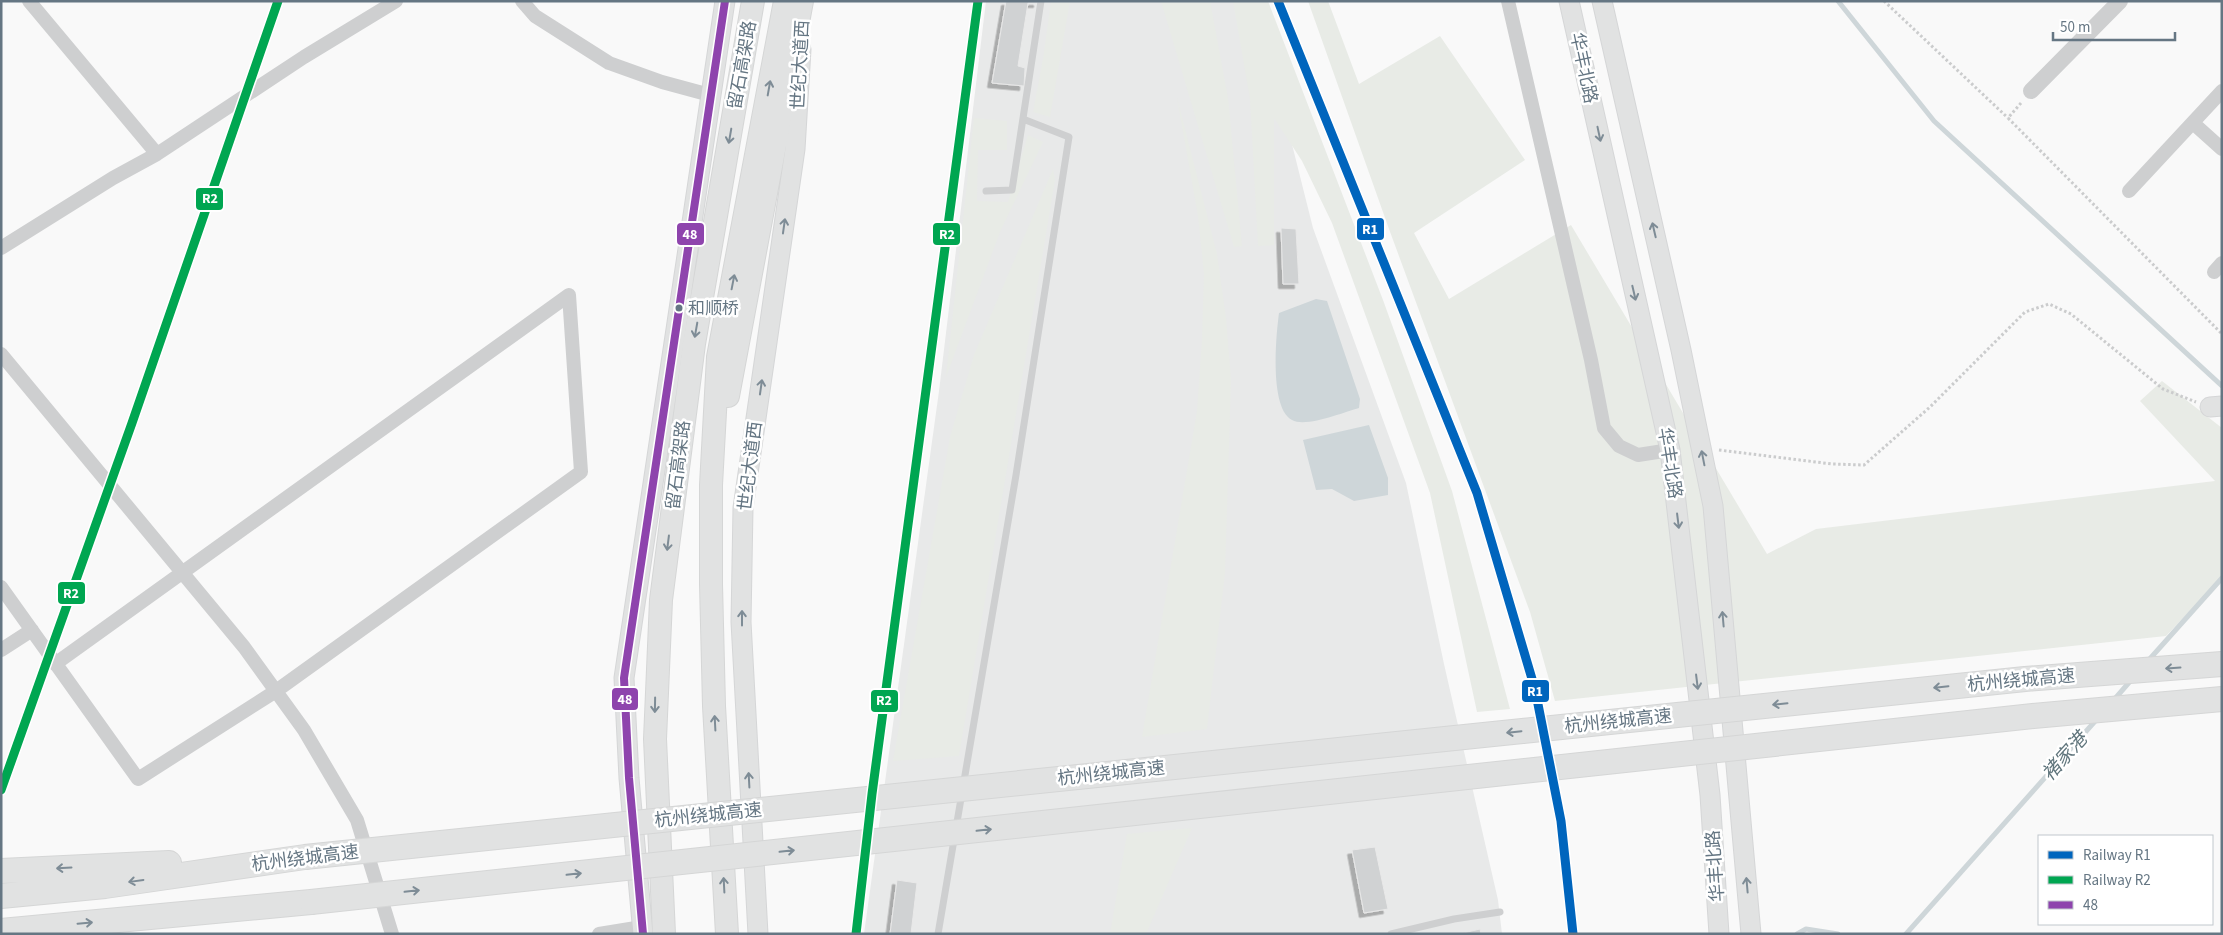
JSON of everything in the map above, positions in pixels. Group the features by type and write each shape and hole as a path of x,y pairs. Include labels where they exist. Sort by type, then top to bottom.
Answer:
{"highway":[{"name":"留石高架路","path":"664,934 655,739 661,600 694,344 753,1"},
{"name":"留石高架路","path":"727,934 714,706 711,485 718,357 785,1"},
{"path":"711,485 803,1"},
{"name":"杭州绕城高速","path":"1,896 105,886 305,856 2025,679 2222,664"},
{"name":"杭州绕城高速","path":"1,931 311,902 2033,716 2222,699"},
{"path":"1,871 305,856"},
{"path":"124,934 235,920 311,902"}],"main road":[{"path":"643,930 629,778 624,678 725,1"},
{"name":"世纪大道西","path":"758,934 741,622 743,508 795,148 803,1"},
{"name":"华丰北路","path":"1570,1 1670,450 1710,795 1719,934"},
{"name":"华丰北路","path":"1602,1 1681,350 1713,506 1751,934"}],"street":[{"path":"29,1 156,154"},
{"path":"1,248 113,178 156,154 304,57 396,1"},
{"path":"522,1 535,16 609,63 662,82 710,95"},
{"path":"1508,1 1591,360 1604,428 1619,446 1638,455 1670,450"},
{"path":"2031,91 2120,1"},
{"path":"2128,191 2222,91"},
{"path":"2193,124 2222,149"},
{"path":"1,588 32,630 55,664 138,779 276,691 581,472 569,295 55,664"},
{"path":"1,354 244,646 304,730 357,820 392,934"},
{"path":"1,650 32,630"},
{"path":"599,934 643,930"}],"lane":[{"path":"986,190 1012,190 1041,1"},
{"path":"938,934 1011,504 1069,137 1023,119"},
{"path":"1391,934 1454,919 1500,912"}],"path":[{"path":"1884,1 2008,118 2222,334"},
{"path":"2008,118 2031,91"},
{"path":"1701,448 1832,464 1864,465 1930,408 2025,312 2049,304 2072,314 2163,389 2218,406"}],"shaded area":[{"path":"986,1 1256,1 1313,228 1406,483 1444,664 1498,900 1502,934 864,934 939,391"},
{"path":"1051,1 1070,1 1050,117 1033,112"},
{"path":"1161,1 1210,1 1228,98 1242,246 1234,247"},
{"path":"1233,1 1268,1 1383,300 1452,491 1510,709 1477,712 1430,493 1332,223 1302,161 1274,118 1274,245 1258,246 1250,99"},
{"path":"1308,1 1328,1 1359,84 1440,36 1525,160 1414,233 1449,299 1571,225 1767,554 1816,529 2215,481 2140,401 2162,381 2222,428 2222,577 2166,636 1555,701 1530,612 1389,229"},
{"path":"1177,98 1217,254 1226,318 1231,380 1225,573 1207,729 1142,737 1197,411 1202,339 1204,274 1198,216"},
{"path":"974,118 1007,121 1007,150 978,150 977,201 1008,202 1028,135 1043,142 1000,232 946,377"},
{"path":"1053,169 1055,180 959,756 893,761 950,437 974,355"},
{"path":"1316,299 1327,301 1360,399 1359,408 1315,421 1298,422 1292,420 1285,413 1277,387 1276,353 1279,313"},
{"path":"1369,425 1388,478 1388,495 1354,501 1332,489 1316,490 1303,440"},
{"path":"1192,828 1146,934 1110,934 1127,834"}],"building":[{"path":"1006,1 1038,1 1038,3 1028,3 1018,66 1025,68 1024,86 992,83"},
{"path":"1281,228 1296,229 1299,284 1283,284"},
{"path":"1375,847 1388,909 1364,913 1352,850"},
{"path":"897,880 917,883 911,934 890,934"},
{"path":"1480,929 1481,934 1459,934"}],"waterway":[{"path":"1838,1 1934,121 2222,386"},
{"name":"褚家港","path":"2147,662 2222,578"},
{"name":"褚家港","path":"2113,701 2132,679"},
{"name":"褚家港","path":"1906,934 2097,719"},
{"name":"褚家港","path":"1797,934 1806,929 1838,934"}],"rail line":[{"name":"R2","path":"1,790 132,423 278,1"},
{"name":"R2","path":"856,934 872,794 978,1"},
{"name":"R1","path":"1278,1 1477,493 1535,689 1561,821 1573,934"}],"transit line":[{"name":"48","path":"643,934 629,778 624,678 725,1"}],"place":[{"name":"和顺桥","path":"679,308"}]}
